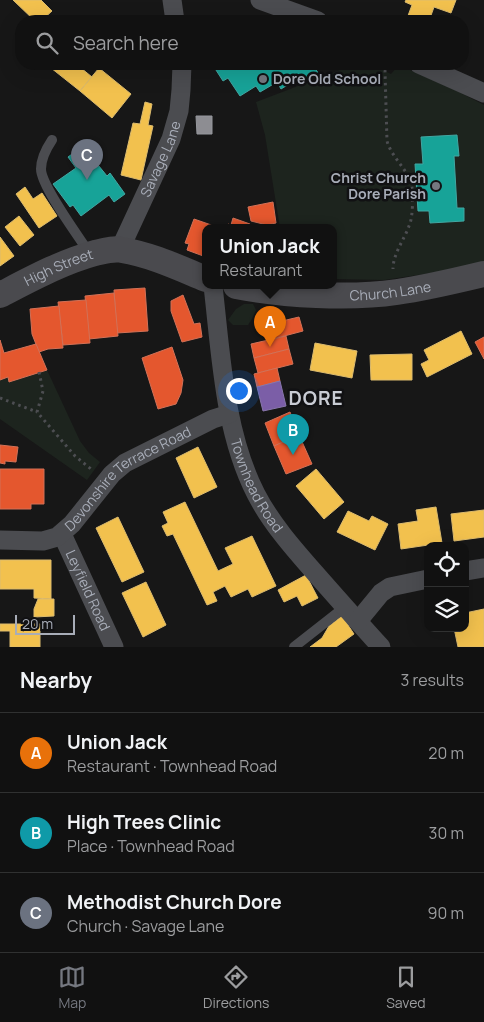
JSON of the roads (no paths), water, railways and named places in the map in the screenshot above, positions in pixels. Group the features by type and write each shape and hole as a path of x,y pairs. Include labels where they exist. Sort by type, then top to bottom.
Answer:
{"street":[{"path":"172,0 175,15"},
{"path":"260,0 301,15"},
{"name":"Savage Lane","path":"120,249 171,138 179,112 182,70"},
{"path":"432,70 484,93"},
{"path":"120,249 161,260 202,277"},
{"name":"High Street","path":"0,295 68,262 91,254 120,249"},
{"name":"Church Lane","path":"259,289 319,295 360,295 396,292 484,274"},
{"name":"Townhead Road","path":"213,289 228,414 236,444 251,483 266,512 291,545 381,647"},
{"name":"Devonshire Terrace Road","path":"0,540 43,541 51,540 62,534 112,474 125,463 213,419 228,414"},
{"name":"Leyfield Road","path":"62,534 114,647"},
{"path":"469,570 484,568"},
{"path":"358,622 381,593 390,587 424,580"}],"lane":[{"path":"52,140 44,153 41,170 46,187 91,254"},
{"path":"294,647 345,607"}],"place":[{"name":"Dore Old School","path":"263,79"},
{"name":"Methodist Church Dore","path":"87,180"},
{"name":"Christ Church Dore Parish","path":"436,186"},
{"name":"Union Jack","path":"270,347"},
{"name":"High Trees Clinic","path":"293,455"}],"district":[{"name":"DORE","path":"316,398"}]}
